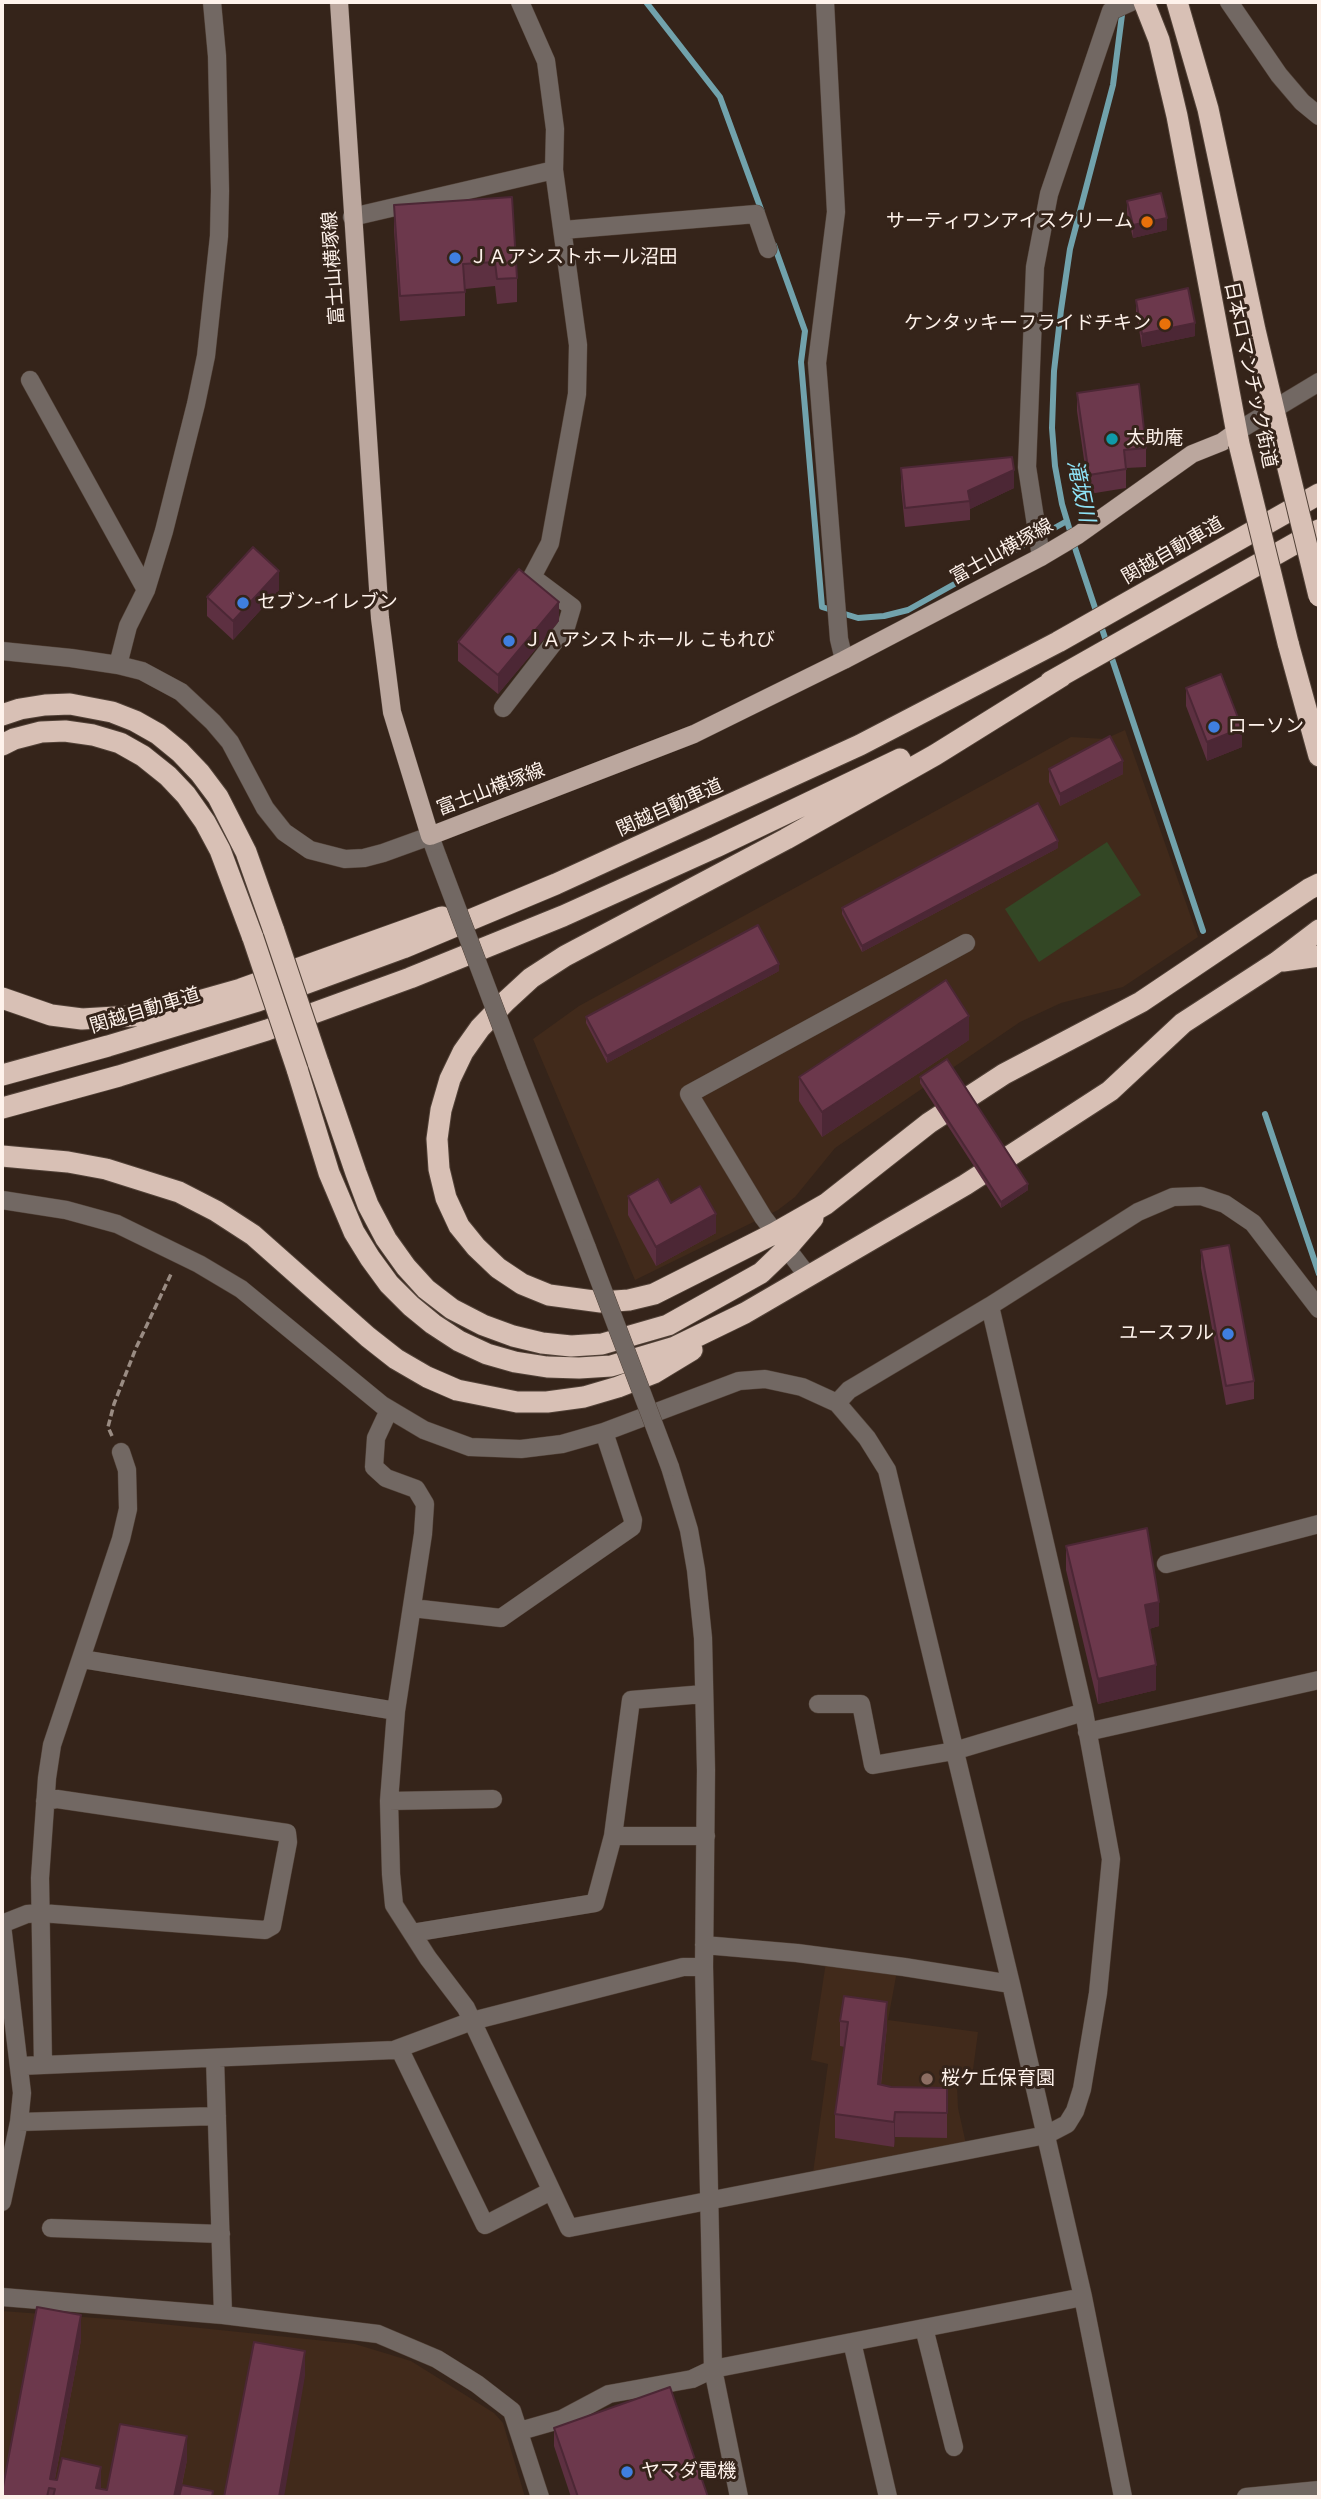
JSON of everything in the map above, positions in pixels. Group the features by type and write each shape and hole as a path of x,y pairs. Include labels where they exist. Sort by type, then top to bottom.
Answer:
{"highway":[{"name":"日本ロマンチック街道","path":"1144,2 1159,40 1177,116 1238,438 1288,643 1319,756"},
{"name":"日本ロマンチック街道","path":"1177,2 1209,109 1275,417 1319,596"},
{"name":"関越自動車道","path":"2,1075 258,1001 403,948 556,884 860,745 1058,642 1319,494"},
{"path":"781,1240 726,1257 681,1283 629,1300 576,1300 549,1295 522,1284 498,1268 459,1226 439,1169 437,1139 441,1110 450,1079 463,1052 480,1028 506,1001 531,978 565,956 820,820 935,755 1062,676 1319,530"},
{"path":"2,1108 119,1076 267,1030 410,978 563,916 872,774 1062,676"},
{"path":"2,715 45,705 70,704 112,712 158,734 200,772 218,797 246,852 356,1172 368,1205 386,1239 426,1289 453,1309 483,1325 513,1336 572,1346 602,1344 668,1325 761,1273 781,1240 929,1123 1004,1074 1141,1002 1319,884"},
{"path":"2,745 13,739 41,732 65,731 93,735 120,743 143,756 177,785 205,822 220,850 253,938 340,1203 364,1250 389,1284 433,1325 487,1354 514,1362 547,1367 611,1366 675,1347 745,1312 965,1185 1110,1091 1183,1023 1277,962 1319,930"},
{"path":"2,998 51,1015 82,1019 149,1015 241,989 365,946 709,816"},
{"path":"1277,962 1319,956"},
{"path":"2,1156 68,1162 106,1169 179,1192 216,1210 253,1235 368,1338 396,1359 447,1386 488,1398 547,1402 584,1397 618,1387 654,1373 685,1355 745,1312"}],"main road":[{"name":"富士山横塚線","path":"339,2 380,618 392,712 430,836 694,734 844,660 1041,557 1192,454 1238,438"}],"street":[{"path":"118,665 128,626 146,590 164,531 197,404 206,356 215,278 220,191 217,56 212,2"},
{"path":"503,708 566,626 572,607 532,577 550,543 577,394 578,345 554,170 555,129 546,61 520,2"},
{"path":"825,2 836,212 817,363 839,639 844,660"},
{"path":"1041,557 1027,467 1035,267 1049,194 1101,38 1111,12 1131,2"},
{"path":"1229,2 1279,75 1302,102 1319,116"},
{"path":"352,217 554,170"},
{"path":"562,230 756,214 768,249"},
{"path":"30,380 146,590"},
{"path":"1238,438 1275,417 1319,382"},
{"path":"2,651 118,665 163,680 197,705 230,743 265,808 284,832 310,850 345,859 364,858 430,836 670,1467 689,1530 703,1638 706,1836 704,1967 713,2369 739,2497"},
{"path":"807,1275 781,1240 689,1094 966,943"},
{"path":"837,1404 849,1390 990,1306 1138,1212 1173,1197 1201,1196 1225,1203 1253,1223 1319,1308"},
{"path":"2,1200 66,1210 117,1224 181,1254 241,1289 389,1410 424,1430 470,1447 521,1449 562,1444 604,1432 739,1381 765,1379 802,1387 837,1404 867,1438 887,1471 1046,2136 1083,2297 1123,2497"},
{"path":"389,1410 376,1438 374,1467 386,1478 416,1489 425,1504 423,1534 396,1711 389,1801 394,1905 428,1958 466,2008 569,2228 1046,2136 1067,2124 1074,2111 1082,2089 1098,1993 1111,1859 1084,1712 990,1306"},
{"path":"412,1608 500,1618 632,1527 633,1520 604,1432"},
{"path":"43,2065 40,1878 52,1745 95,1620 128,1509 127,1471 121,1452"},
{"path":"1166,1563 1319,1524"},
{"path":"82,1659 396,1711"},
{"path":"1087,1732 1319,1680"},
{"path":"412,1933 594,1903 613,1836 631,1700 704,1694"},
{"path":"818,1704 861,1704 873,1765 954,1751 1084,1712"},
{"path":"2,2202 19,2122 22,2093 2,1924 27,1914 41,1913 265,1930 272,1926 288,1842 287,1833 57,1799 45,1801"},
{"path":"389,1801 493,1799"},
{"path":"613,1836 706,1836"},
{"path":"704,1945 904,1966 1011,1984"},
{"path":"20,2066 399,2048 472,2021 683,1967 704,1967"},
{"path":"399,2048 485,2225 551,2191"},
{"path":"215,2058 223,2315"},
{"path":"19,2122 217,2116"},
{"path":"51,2228 221,2234"},
{"path":"2,2297 223,2315 378,2334 438,2359 512,2411 540,2497"},
{"path":"520,2431 562,2419 609,2394 692,2379 713,2369 1083,2297"},
{"path":"924,2328 954,2446"},
{"path":"852,2342 888,2497"},
{"path":"1246,2497 1319,2490"}],"path":[{"path":"121,1452 108,1427 114,1404 136,1348 181,1254"}],"shaded area":[{"path":"1125,730 1198,937 1123,987 1061,1003 1020,1022 835,1148 795,1197 778,1210 635,1280 533,1039 579,1006 1071,737 1105,739"},
{"path":"826,1962 897,1971 888,2020 978,2032 973,2070 957,2085 958,2108 966,2144 813,2173 828,2064 811,2060"},
{"path":"2,2311 123,2320 355,2344 411,2361 494,2413 503,2423 525,2497 2,2497"}],"green space":[{"path":"1107,842 1141,895 1039,962 1005,909"}],"building":[{"path":"1161,193 1167,218 1133,225 1127,201"},
{"name":"ＪＡアシストホール沼田","path":"512,197 517,278 497,279 495,262 463,264 465,292 400,296 394,205"},
{"name":"ケンタッキーフライドチキン","path":"1188,288 1195,323 1142,334 1136,300"},
{"name":"太助庵","path":"1139,384 1146,448 1124,450 1126,469 1089,475 1077,393"},
{"path":"1012,457 1014,470 968,491 970,501 905,508 901,468"},
{"path":"253,547 279,571 233,621 207,597"},
{"name":"ＪＡアシストホール こもれび","path":"519,569 559,602 498,675 458,642"},
{"path":"1221,674 1242,728 1207,742 1186,688"},
{"path":"1110,736 1123,761 1060,794 1049,769"},
{"path":"1038,803 1058,841 862,946 842,908"},
{"path":"758,925 779,964 607,1056 586,1017"},
{"path":"946,980 969,1016 822,1112 799,1077"},
{"path":"947,1059 1028,1184 1001,1202 920,1077"},
{"path":"658,1179 671,1203 700,1186 716,1214 656,1247 628,1196"},
{"name":"ユースフル","path":"1229,1245 1254,1381 1226,1386 1201,1250"},
{"path":"1147,1528 1159,1602 1145,1605 1156,1665 1098,1679 1066,1546"},
{"path":"844,1996 887,2002 878,2084 891,2087 947,2088 947,2113 895,2112 894,2122 835,2114 848,2022 840,2021"},
{"path":"37,2307 81,2315 50,2479 57,2480 62,2458 101,2467 96,2488 107,2490 120,2424 187,2436 174,2497 53,2497 55,2489 49,2488 47,2497 2,2497"},
{"path":"254,2342 305,2351 279,2497 224,2497"},
{"name":"ヤマダ電機","path":"670,2387 708,2497 578,2497 554,2428"},
{"path":"182,2485 213,2491 212,2497 179,2497"}],"waterway":[{"path":"646,2 720,97 762,212"},
{"name":"滝坂川","path":"1123,7 1113,85 1070,249 1054,371 1052,428 1055,466 1062,504 1076,551 1203,931"},
{"path":"774,245 805,331 801,362 822,607 858,618 884,616 908,610 1067,521"},
{"name":"滝坂川","path":"1265,1114 1319,1274"}],"place":[{"name":"サーティワンアイスクリーム","path":"1147,222"},
{"name":"ＪＡアシストホール沼田","path":"455,258"},
{"name":"ケンタッキーフライドチキン","path":"1165,324"},
{"name":"太助庵","path":"1112,439"},
{"name":"セブン-イレブン","path":"243,603"},
{"name":"ＪＡアシストホール こもれび","path":"509,641"},
{"name":"ローソン","path":"1214,727"},
{"name":"ユースフル","path":"1228,1334"},
{"name":"桜ケ丘保育園","path":"927,2079"},
{"name":"ヤマダ電機","path":"627,2472"}]}
